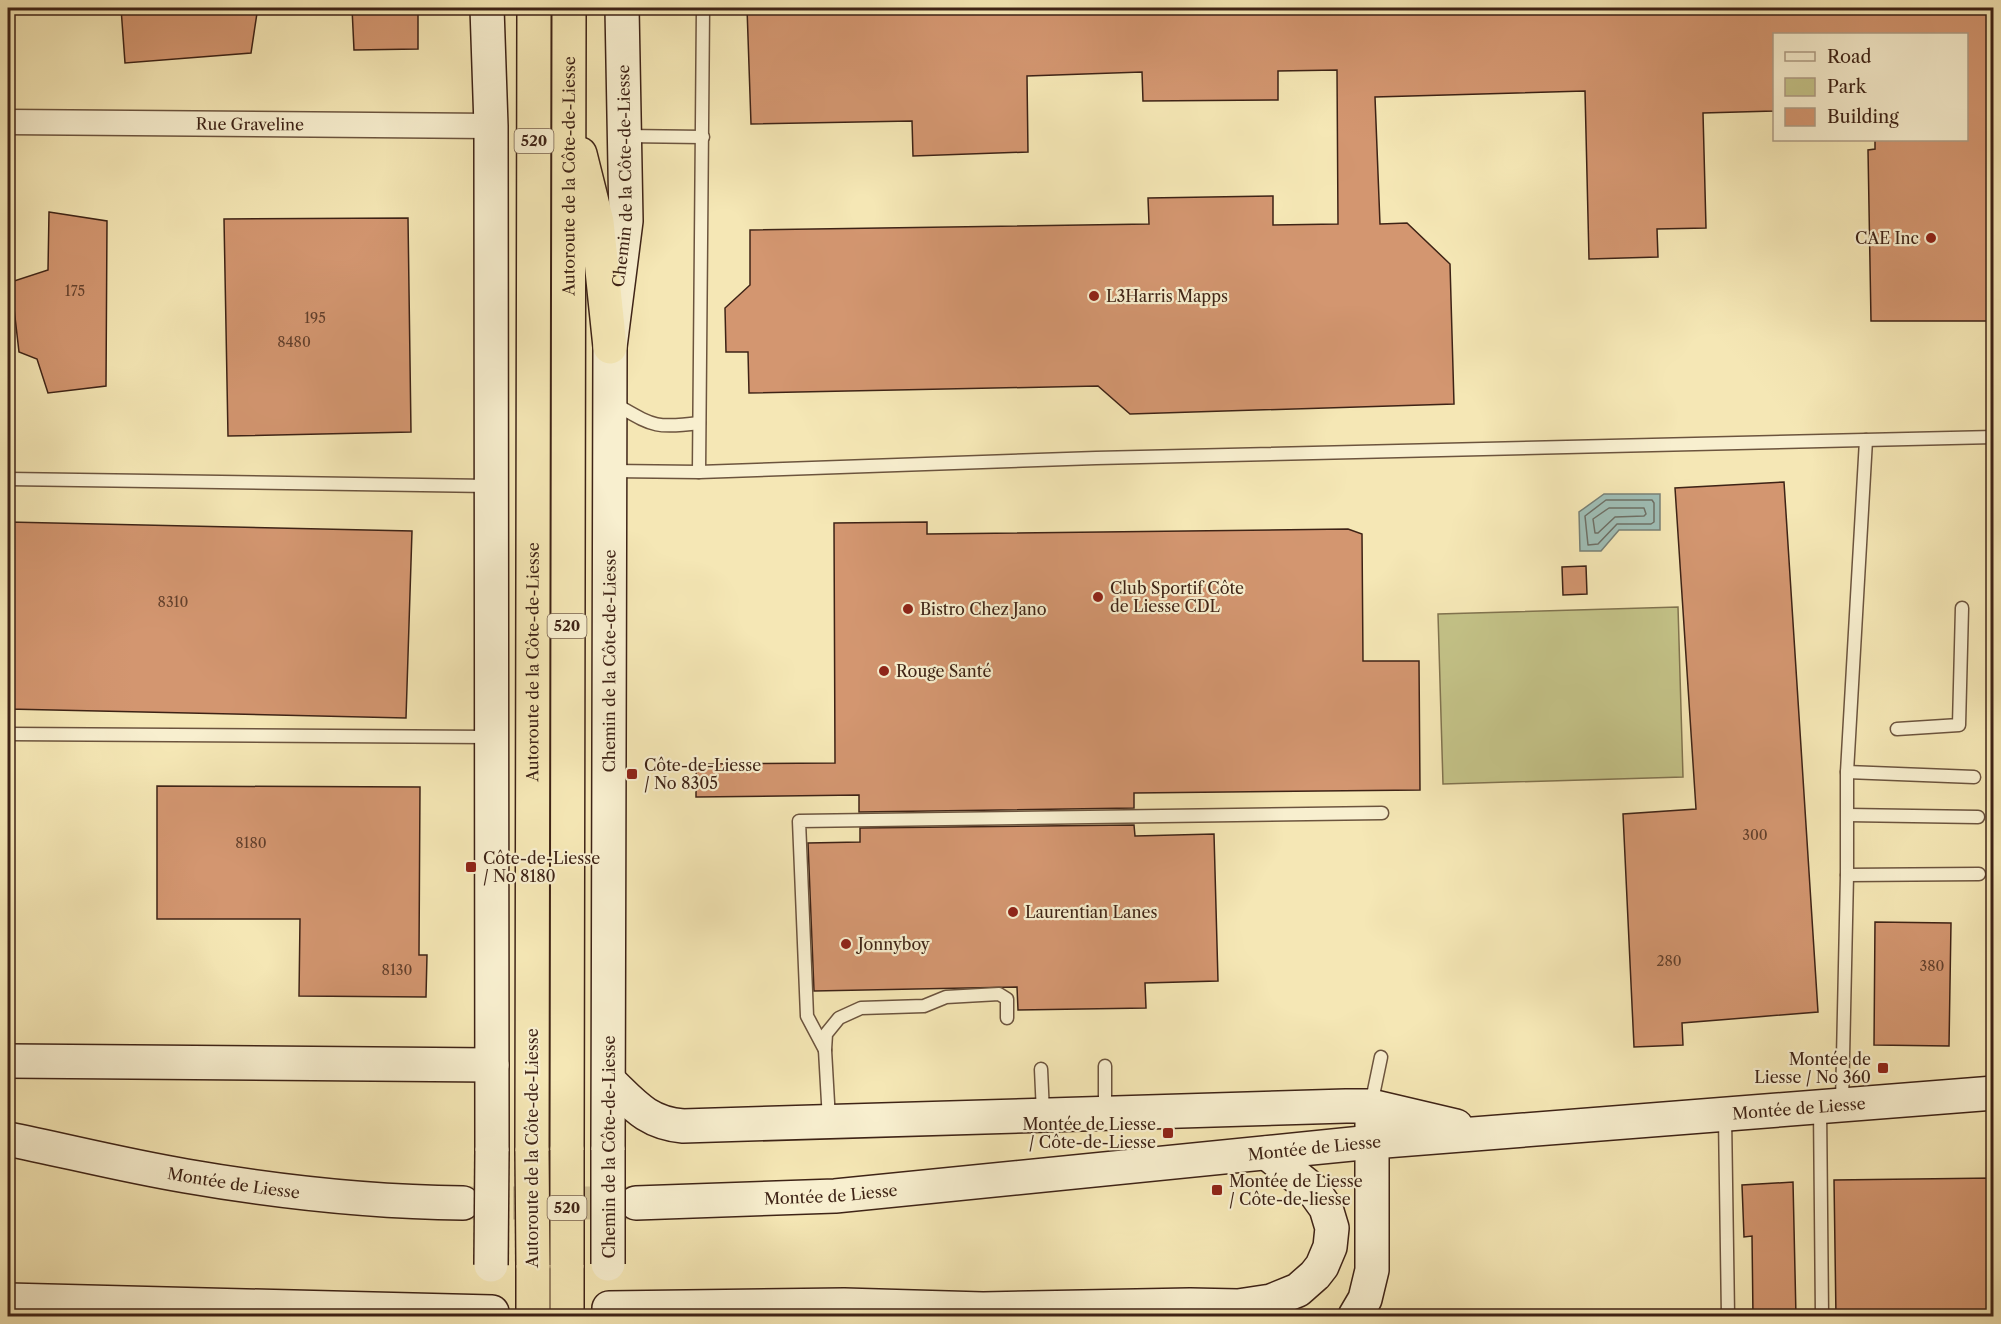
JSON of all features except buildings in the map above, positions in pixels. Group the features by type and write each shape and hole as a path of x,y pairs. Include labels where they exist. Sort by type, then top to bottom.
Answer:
{"highway":[{"name":"Autoroute de la Côte-de-Liesse","path":"533,1317 531,653 534,405 534,8"},
{"name":"Autoroute de la Côte-de-Liesse","path":"567,1317 568,8"},
{"path":"568,103 597,222 610,347"}],"street":[{"path":"8,1300 262,1311 492,1314 491,126 487,8"},
{"name":"Chemin de la Côte-de-Liesse","path":"609,1312 610,347 626,221 622,8"},
{"name":"Rue Graveline","path":"8,122 491,126"},
{"path":"8,1061 492,1065"},
{"path":"609,1081 642,1112 664,1124 683,1126 1371,1106 1489,1133"},
{"name":"Montée de Liesse","path":"636,1203 835,1196 1372,1142 1994,1093"},
{"path":"1355,1317 1365,1299 1372,1270 1371,1106"},
{"name":"Montée de Liesse","path":"8,1139 184,1176 264,1189 363,1199 463,1203"},
{"path":"609,1312 844,1305 983,1309 1238,1306 1271,1301 1298,1290 1315,1275 1327,1257 1331,1237 1330,1217 1322,1200 1313,1190 1267,1154"},
{"path":"983,1309 1036,1317"}],"lane":[{"path":"699,472 703,8"},
{"path":"624,136 703,137"},
{"path":"610,402 658,426 699,423"},
{"path":"610,471 699,472 1084,459 1994,437"},
{"path":"1822,1317 1831,1105 1847,875 1847,772 1866,440"},
{"path":"8,479 491,486"},
{"path":"1897,729 1959,725 1962,608"},
{"path":"8,734 492,737"},
{"path":"1847,772 1974,777"},
{"path":"825,1050 807,1016 799,821 1382,813"},
{"path":"1848,815 1978,817"},
{"path":"1847,875 1978,874"},
{"path":"829,1121 826,1034 839,1018 861,1008 924,1006 946,997 999,994 1007,999 1007,1018"},
{"path":"1371,1106 1381,1057"},
{"path":"1105,1066 1105,1112"},
{"path":"1041,1069 1043,1114"},
{"path":"1725,1115 1728,1317"}],"green space":[{"path":"1678,607 1683,777 1443,784 1438,614"}],"water":[{"path":"1604,494 1660,494 1660,530 1619,530 1601,551 1580,551 1579,512"}],"tunnel":[{"path":"464,1203 636,1203"}],"place":[{"name":"CAE Inc","path":"1931,238"},
{"name":"L3Harris Mapps","path":"1094,296"},
{"name":"Club Sportif Côte de Liesse CDL","path":"1098,597"},
{"name":"Bistro Chez Jano","path":"908,609"},
{"name":"Rouge Santé","path":"884,671"},
{"name":"Côte-de-Liesse / No 8305","path":"632,774"},
{"name":"Côte-de-Liesse / No 8180","path":"471,867"},
{"name":"Laurentian Lanes","path":"1013,912"},
{"name":"Jonnyboy","path":"846,944"},
{"name":"Montée de Liesse / No 360","path":"1883,1068"},
{"name":"Montée de Liesse / Côte-de-Liesse","path":"1168,1133"},
{"name":"Montée de Liesse / Côte-de-liesse","path":"1217,1190"}]}
